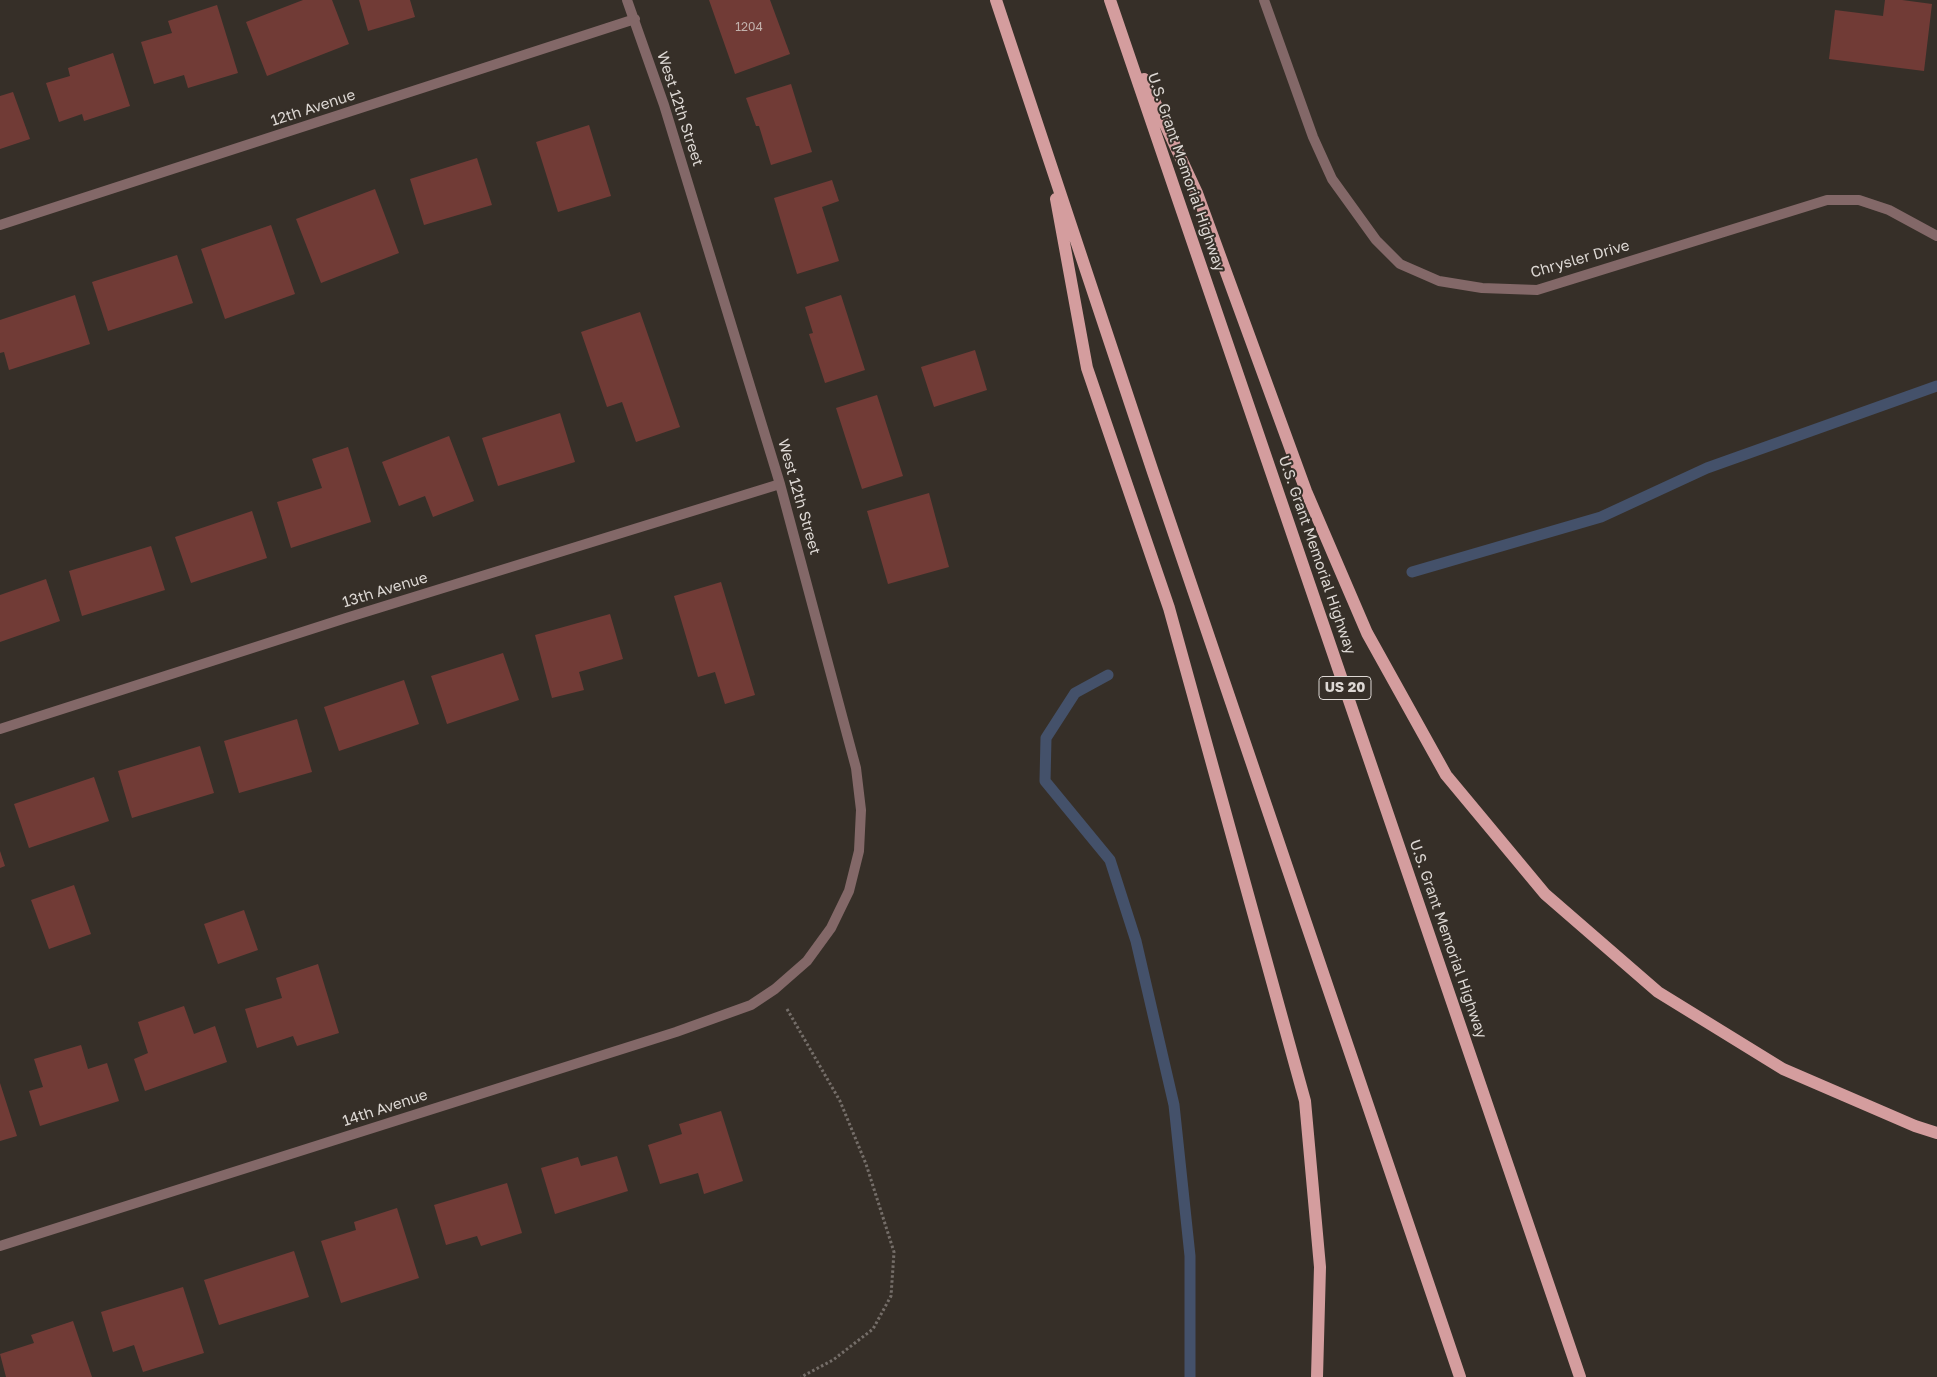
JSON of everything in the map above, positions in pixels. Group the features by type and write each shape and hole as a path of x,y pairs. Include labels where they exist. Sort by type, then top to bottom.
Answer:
{"main road":[{"path":"996,0 1153,472 1460,1377"},
{"name":"U.S. Grant Memorial Highway","path":"1110,0 1580,1377"},
{"path":"1116,20 1197,193 1306,492 1363,624 1446,775 1545,894 1658,992 1783,1069 1914,1126 1937,1133"},
{"path":"1049,155 1086,368 1169,608 1306,1101 1320,1267 1317,1377"}],"street":[{"name":"West 12th Street","path":"628,0 664,105 780,484 856,768 861,810 859,851 846,898 831,928 807,962 776,989"},
{"name":"Chrysler Drive","path":"1264,0 1312,136 1332,179 1376,240 1400,264 1439,281 1482,288 1537,290 1827,200 1859,200 1889,210 1937,236"},
{"name":"12th Avenue","path":"0,226 635,19"},
{"name":"13th Avenue","path":"0,728 346,618 780,484"},
{"name":"14th Avenue","path":"0,1246 676,1032 751,1005 776,989"}],"path":[{"path":"776,989 840,1101 866,1164 894,1252 891,1296 873,1329 834,1360 801,1377"}],"building":[{"path":"303,0 332,0 349,44 267,76 246,22"},
{"path":"359,0 410,0 415,17 368,31"},
{"path":"709,0 770,0 790,54 735,74"},
{"path":"1885,0 1932,4 1924,71 1829,59 1835,10 1883,16"},
{"path":"217,5 238,73 188,88 184,75 154,84 141,42 172,33 168,21"},
{"path":"113,53 130,106 84,121 82,114 59,122 46,83 70,76 68,68"},
{"path":"791,84 812,152 771,165 759,126 756,126 746,98"},
{"path":"13,92 30,139 0,149 0,96"},
{"path":"589,125 611,196 558,212 536,142"},
{"path":"477,158 492,205 424,225 410,179"},
{"path":"832,180 839,201 822,207 839,261 797,274 774,198"},
{"path":"375,189 399,253 321,283 296,219"},
{"path":"271,225 295,294 225,319 201,249"},
{"path":"177,255 193,303 108,331 92,282"},
{"path":"75,295 90,344 9,370 4,352 0,353 0,320"},
{"path":"841,295 865,370 825,383 809,334 813,333 805,307"},
{"path":"640,312 680,427 636,442 622,402 607,407 581,332"},
{"path":"975,350 987,390 934,407 921,367"},
{"path":"877,395 903,476 862,489 836,408"},
{"path":"560,413 575,462 498,486 482,438"},
{"path":"449,436 474,501 433,517 425,496 399,506 382,462"},
{"path":"348,447 371,522 291,548 277,502 322,488 312,459"},
{"path":"929,493 949,567 888,584 867,511"},
{"path":"252,511 267,558 191,583 175,537"},
{"path":"151,546 165,590 82,616 69,571"},
{"path":"46,579 60,621 0,642 0,595"},
{"path":"721,582 755,695 725,704 715,672 698,677 674,596"},
{"path":"610,614 623,659 579,672 584,690 552,698 535,635"},
{"path":"503,653 519,700 447,724 431,676"},
{"path":"404,680 419,724 339,751 324,707"},
{"path":"297,719 312,772 239,793 224,741"},
{"path":"200,746 214,793 132,818 118,771"},
{"path":"94,777 109,821 29,848 14,804"},
{"path":"0,851 5,866 0,868"},
{"path":"74,885 91,934 49,949 31,900"},
{"path":"244,910 258,950 218,964 204,924"},
{"path":"318,964 339,1033 297,1046 293,1036 257,1048 245,1009 282,998 276,978"},
{"path":"184,1006 194,1034 215,1026 227,1062 145,1091 134,1059 148,1053 138,1022"},
{"path":"81,1045 88,1069 107,1063 119,1101 40,1126 29,1091 43,1087 34,1059"},
{"path":"0,1083 17,1136 0,1141"},
{"path":"721,1111 743,1181 704,1194 698,1173 660,1184 648,1145 682,1134 679,1124"},
{"path":"617,1156 628,1191 555,1214 541,1168 578,1157 581,1166"},
{"path":"507,1183 522,1233 481,1246 477,1236 446,1245 434,1205"},
{"path":"397,1208 419,1278 341,1303 321,1241 356,1230 354,1222"},
{"path":"294,1251 309,1297 219,1325 204,1280"},
{"path":"183,1287 204,1353 143,1372 134,1345 113,1352 101,1312"},
{"path":"73,1321 92,1377 6,1377 0,1354 34,1343 31,1335"}],"waterway":[{"path":"1412,572 1601,517 1707,468 1937,386"},
{"path":"1108,675 1075,693 1046,738 1045,781 1110,860 1136,941 1174,1105 1190,1256 1190,1377"}]}
